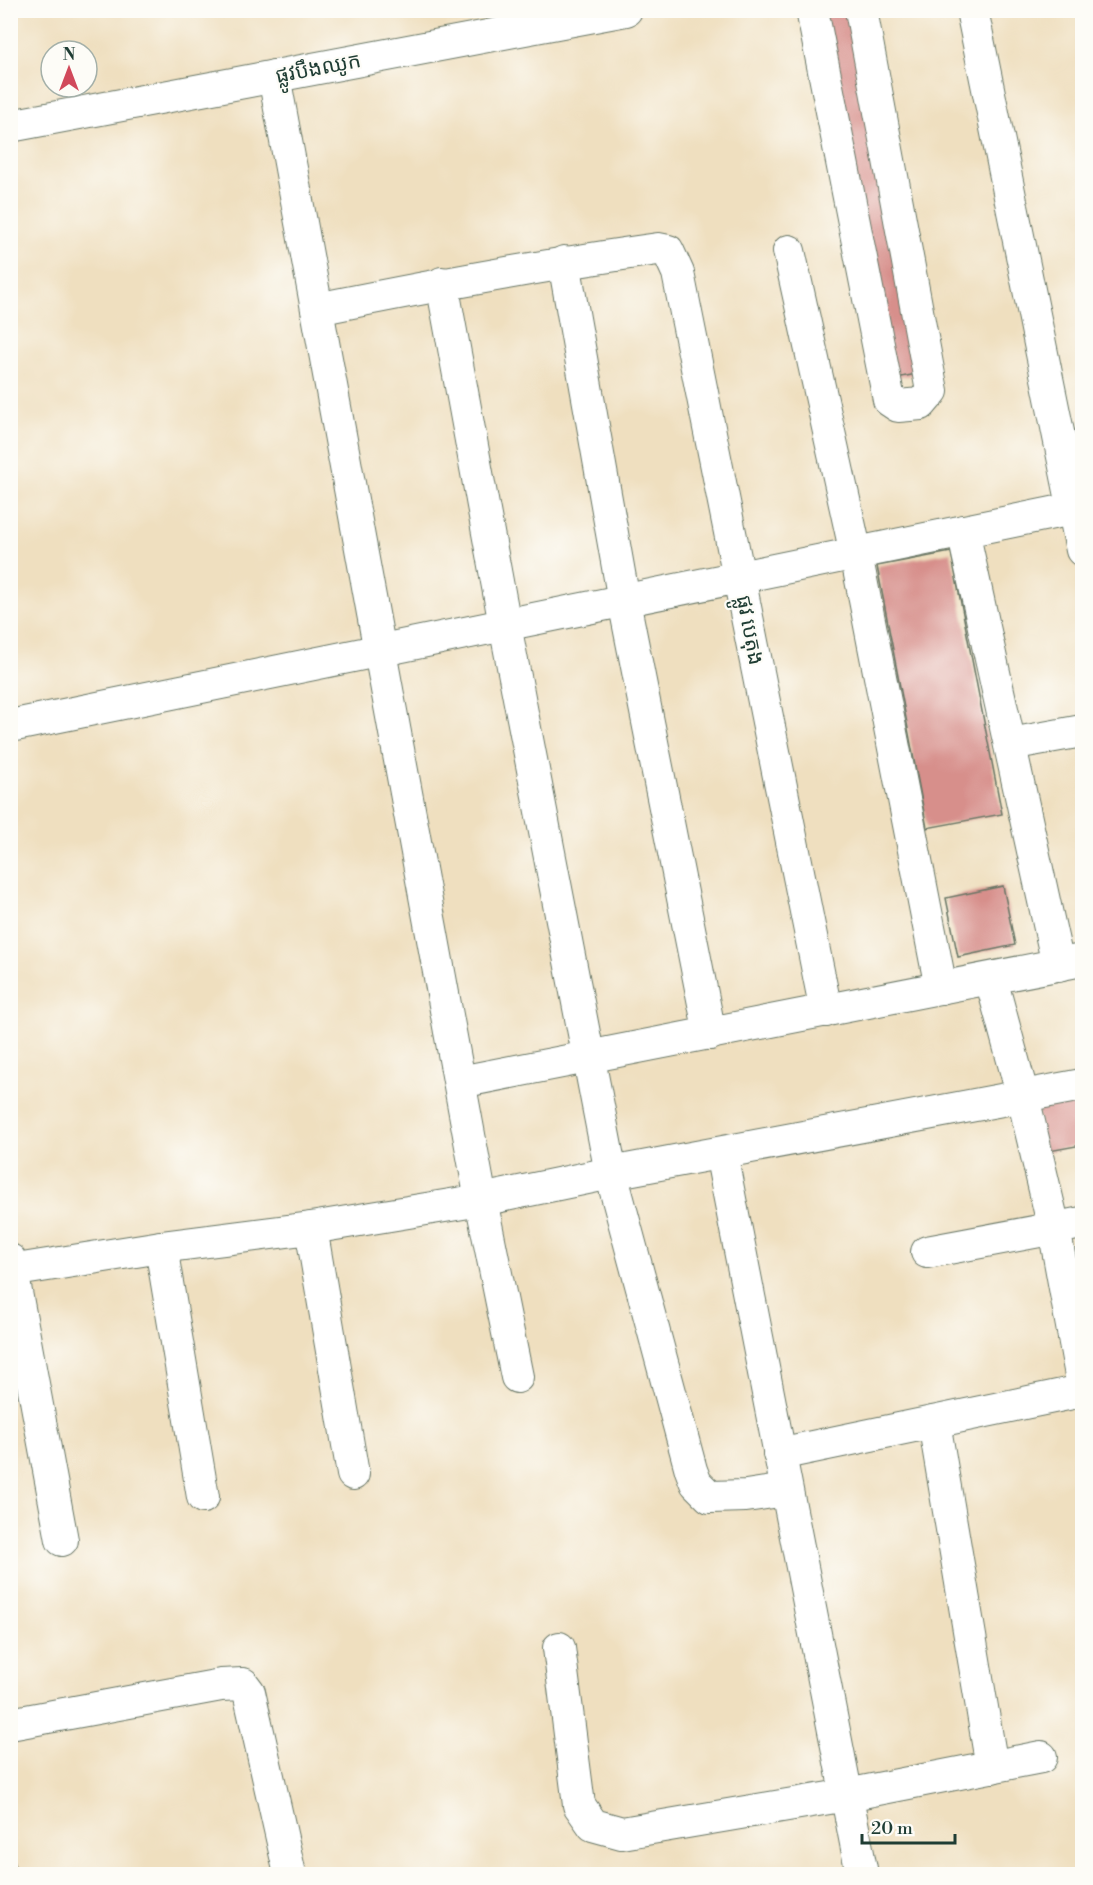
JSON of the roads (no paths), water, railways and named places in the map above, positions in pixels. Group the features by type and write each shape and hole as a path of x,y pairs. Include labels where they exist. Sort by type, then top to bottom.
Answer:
{"street":[{"name":"ផ្លូវបឹងឈូក","path":"10,126 274,76 566,16 626,10"},
{"path":"812,10 889,400 898,406 921,404 932,390 861,10"},
{"path":"972,10 1078,508 1083,550"},
{"path":"274,76 459,1082 517,1377"},
{"name":"ផ្លូវ បេតុង","path":"564,262 658,249 668,251 678,273 826,1011"},
{"path":"789,251 856,554 941,988"},
{"path":"318,309 442,283 564,262 624,601 710,1034"},
{"path":"442,283 505,625 611,1173 696,1483 710,1497 746,1496 786,1490"},
{"path":"10,726 1078,508"},
{"path":"459,1082 1070,963 1010,744 963,531"},
{"path":"1010,744 1083,731"},
{"path":"991,979 1023,1097 1068,1225 1083,1381"},
{"path":"62,1540 11,1267 311,1228 482,1200 611,1173 1083,1085"},
{"path":"721,1153 862,1875"},
{"path":"927,1252 1068,1225"},
{"path":"311,1228 353,1474"},
{"path":"161,1247 203,1497"},
{"path":"779,1454 1083,1391"},
{"path":"934,1422 992,1767"},
{"path":"559,1648 579,1805 593,1825 622,1833 847,1795 1041,1757"},
{"path":"10,1724 221,1685 243,1684 249,1692 290,1875"}]}
